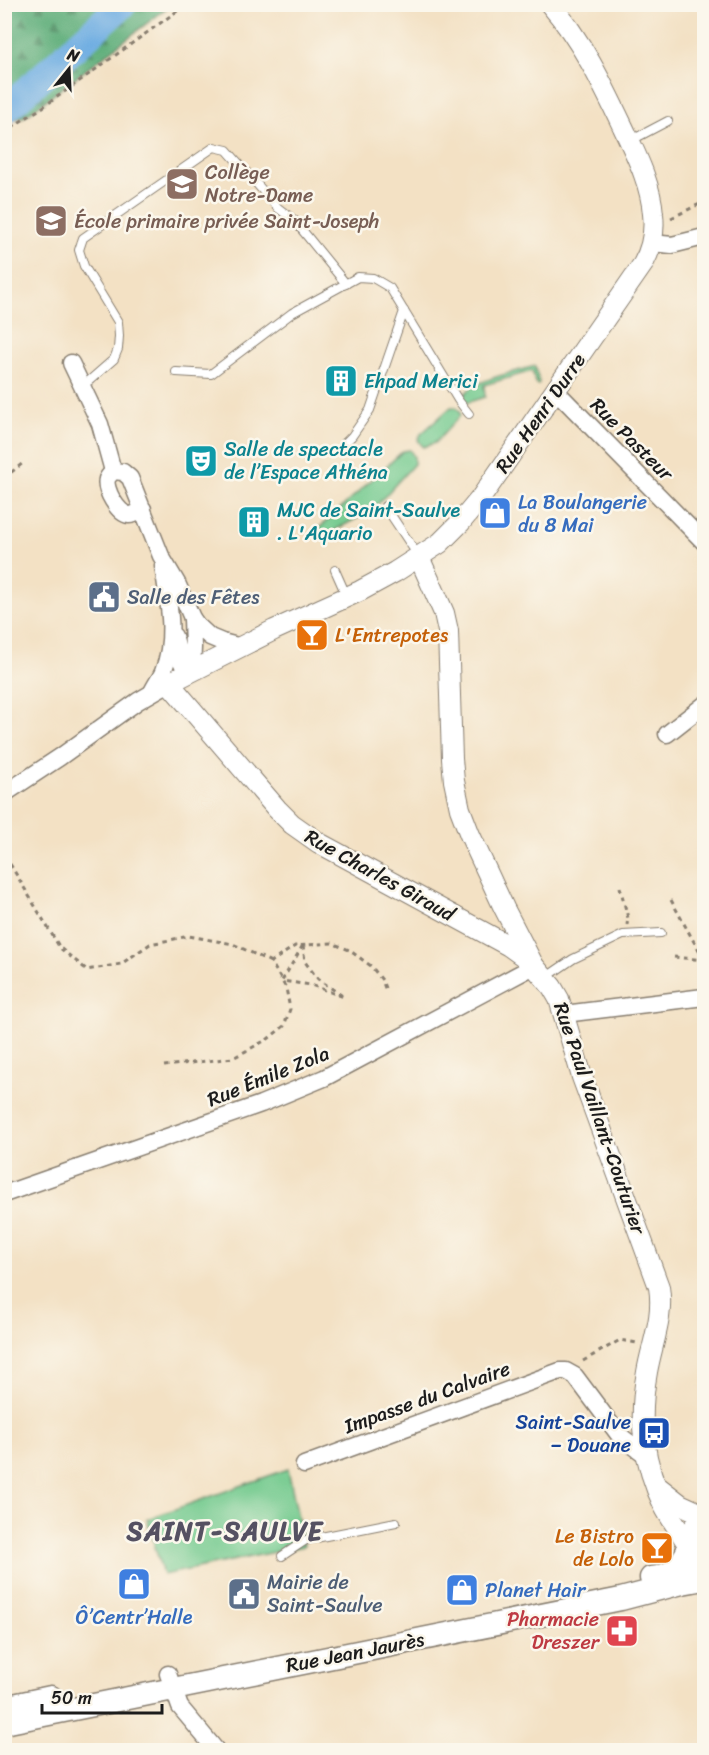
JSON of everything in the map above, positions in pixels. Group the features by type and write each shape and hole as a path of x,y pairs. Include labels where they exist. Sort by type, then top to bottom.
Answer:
{"main road":[{"name":"Rue Jean Jaurès","path":"4,1723 170,1681 665,1575 676,1568 688,1548 693,1530 705,1517"},
{"path":"688,1548 693,1567 705,1579"},
{"name":"Rue Jean Jaurès","path":"4,1707 170,1681 621,1599 705,1579"}],"street":[{"path":"553,6 589,58 629,141 648,186 652,207 653,234 672,245 705,237"},
{"name":"Rue Henri Durre","path":"169,683 241,646 347,597 441,543 468,515 638,272 647,257 653,234"},
{"path":"71,363 100,424 114,471"},
{"name":"Rue Pasteur","path":"556,391 705,542"},
{"path":"114,471 123,472 130,478 161,556 192,618 210,638 241,646"},
{"path":"114,471 108,477 107,486 115,505 123,514 129,515 134,515 143,509"},
{"path":"161,556 178,653 189,672"},
{"name":"Rue Paul Vaillant-Couturier","path":"419,557 441,606 448,631 452,759 460,809 504,908 539,972 556,993 582,1077 659,1287 661,1312 646,1381 643,1436 647,1456 663,1504 688,1548"},
{"path":"189,672 194,647 192,618"},
{"path":"152,692 163,672 168,656 171,621"},
{"path":"4,794 60,758 152,692 169,683"},
{"name":"Rue Charles Giraud","path":"169,683 277,809 300,830 328,848 509,946 530,961 539,972"},
{"path":"667,734 705,705"},
{"name":"Rue Émile Zola","path":"4,1194 268,1101 324,1078 539,972"},
{"path":"564,1014 705,997"},
{"path":"566,1371 579,1380 619,1435 647,1456"},
{"name":"Impasse du Calvaire","path":"304,1465 554,1372 566,1371"},
{"path":"657,1486 680,1504 705,1517"},
{"path":"170,1681 182,1711 216,1750"}],"lane":[{"path":"629,141 668,121"},
{"path":"82,387 114,359 120,336 118,322 84,267 79,250 82,238 214,147 227,150 278,208 294,220 346,284"},
{"path":"176,372 211,374 292,313 358,277 373,278 390,288 458,400 469,414"},
{"path":"344,444 370,410 404,311"},
{"path":"385,506 419,557"},
{"path":"335,570 347,597"},
{"path":"539,972 573,959 623,935 661,933"},
{"path":"282,1556 306,1540 396,1522"}],"path":[{"path":"4,132 43,107 187,4"},
{"path":"653,234 705,202"},
{"path":"4,478 23,463"},
{"path":"10,864 60,948 87,970 122,964 150,944 189,936 233,944 272,962 286,988 290,1009 284,1026 268,1039 233,1058 164,1066"},
{"path":"620,887 628,918 627,928 623,935"},
{"path":"671,900 704,960"},
{"path":"272,962 296,946 332,943 349,950 371,966 382,980 386,991"},
{"path":"282,981 311,985 344,997 318,979 305,962 303,945"},
{"path":"282,981 303,945"},
{"path":"674,957 704,960"},
{"path":"566,1371 620,1340 653,1346"}],"green space":[{"path":"4,5 171,5 24,117 5,122"},
{"path":"535,366 538,385 532,371 484,385 485,397 466,403 462,400 466,393 482,382"},
{"path":"451,407 460,411 460,416 435,443 423,447 418,440 421,434"},
{"path":"410,450 414,457 414,464 376,506 322,537 316,535 317,530 403,451"},
{"path":"288,1469 304,1546 163,1575 147,1519"}],"waterway":[{"path":"4,111 123,4"}],"place":[{"name":"Collège Notre-Dame","path":"182,184"},
{"name":"École primaire privée Saint-Joseph","path":"51,221"},
{"name":"Ehpad Merici","path":"341,381"},
{"name":"Salle de spectacle de l’Espace Athéna","path":"201,461"},
{"name":"La Boulangerie du 8 Mai","path":"495,513"},
{"name":"MJC de Saint-Saulve . L'Aquario","path":"254,522"},
{"name":"Salle des Fêtes","path":"104,597"},
{"name":"L'Entrepotes","path":"312,635"},
{"name":"Saint-Saulve – Douane","path":"654,1433"},
{"name":"Le Bistro de Lolo","path":"657,1548"},
{"name":"Ô’Centr’Halle","path":"134,1584"},
{"name":"Planet Hair","path":"462,1590"},
{"name":"Mairie de Saint-Saulve","path":"244,1594"},
{"name":"Pharmacie Dreszer","path":"622,1631"}],"district":[{"name":"SAINT-SAULVE","path":"225,1531"}]}
